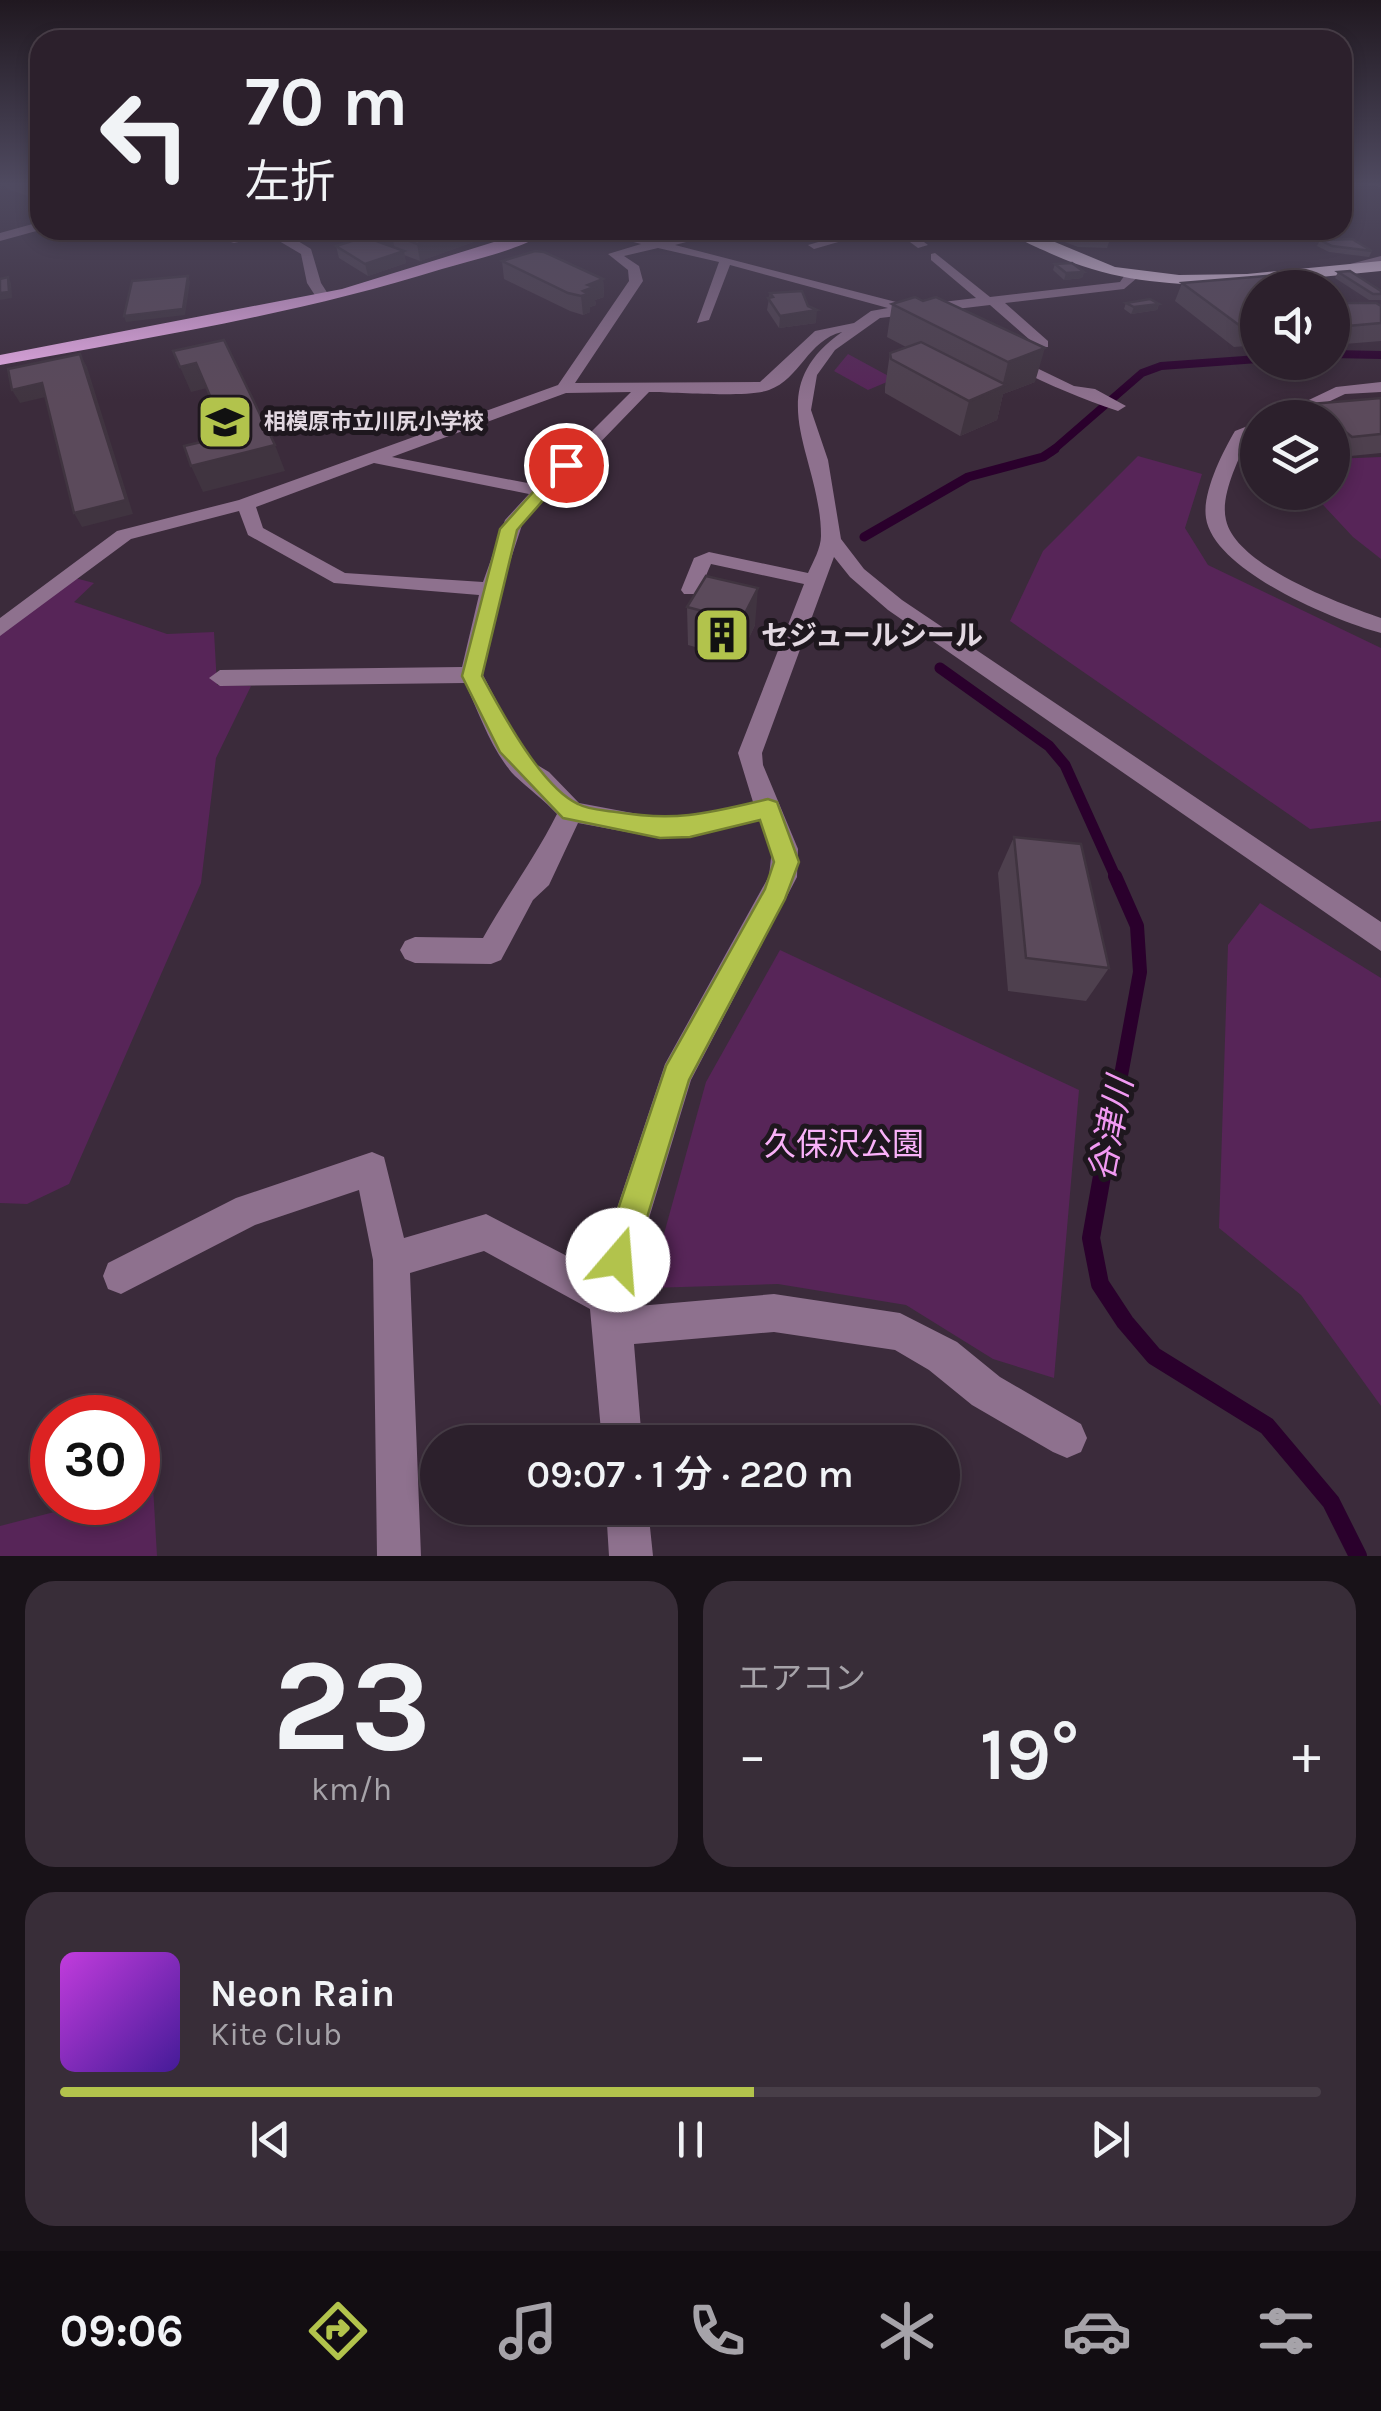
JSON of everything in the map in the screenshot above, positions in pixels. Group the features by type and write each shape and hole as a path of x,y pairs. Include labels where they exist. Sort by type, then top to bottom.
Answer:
{"highway":[{"path":"1068,255 1132,275 1205,280 1381,263"}],"main road":[{"path":"0,360 166,331 322,297 471,255"}],"street":[{"path":"308,255 314,283 322,297"},
{"path":"564,388 636,280 634,269 615,255"},
{"path":"710,255 906,309 946,328"},
{"path":"935,257 1043,344"},
{"path":"702,320 726,260"},
{"path":"781,275 792,288"},
{"path":"620,1425 610,1312 676,1076 783,877 785,849 751,765 750,752 830,540 819,460 802,400 809,375 830,347 876,314 1124,285 1132,275"},
{"path":"694,298 711,300"},
{"path":"0,628 124,535 246,504 564,388 763,387 776,380 796,354 818,335 855,326"},
{"path":"999,355 1070,390 1089,392 1118,406"},
{"path":"1320,400 1342,390 1381,388"},
{"path":"643,389 540,491 508,529 472,676 517,758 571,812 660,828 690,827 768,808"},
{"path":"1240,436 1215,516 1223,536 1241,556 1265,573 1381,626"},
{"path":"376,459 540,491"},
{"path":"246,504 256,530 330,576 491,589"},
{"path":"830,540 857,573 896,605 1381,938"},
{"path":"691,590 700,562 709,558 813,580"},
{"path":"220,678 472,676"},
{"path":"415,950 491,951 523,892 539,876 571,812"},
{"path":"122,1276 248,1210 372,1169 391,1260 399,1556"},
{"path":"391,1260 486,1232 610,1312 774,1313 900,1332 943,1356 986,1392 1067,1438"},
{"path":"628,1525 631,1556"}],"green space":[{"path":"848,354 894,379 868,390 834,371"},
{"path":"1138,456 1202,474 1185,528 1208,565 1381,648 1381,821 1310,829 1010,621 1043,551"},
{"path":"1381,457 1381,559 1328,510 1350,510 1350,458"},
{"path":"75,578 94,583 74,602 167,634 214,632 217,685 251,686 216,758 201,883 69,1184 27,1204 0,1203 0,635"},
{"path":"1260,903 1381,978 1381,1406 1301,1295 1219,1228 1228,945"},
{"name":"久保沢公園","path":"780,950 1079,1090 1054,1378 993,1359 906,1305 778,1284 649,1288 706,1082"},
{"path":"30,1518 30,1525 155,1525 157,1556 0,1556 0,1526"}],"building":[{"path":"350,255 393,255 365,264"},
{"path":"523,255 550,255 603,279 588,285 594,287 581,296 502,261"},
{"path":"1072,263 1084,272 1066,273 1055,264"},
{"path":"1350,271 1381,291 1373,294 1350,280"},
{"path":"188,276 183,309 124,316 132,281"},
{"path":"8,277 9,292 0,293 0,279"},
{"path":"1240,278 1240,326 1182,283"},
{"path":"802,291 808,306 817,310 780,316 768,298 773,297 770,293"},
{"path":"915,297 923,301 936,297 1045,348 1008,362 892,304"},
{"path":"1150,299 1159,304 1134,307 1126,303"},
{"path":"1350,303 1381,306 1381,323 1350,326"},
{"path":"224,340 275,445 191,466 184,446 227,436 196,363 180,367 173,351"},
{"path":"921,342 1006,385 969,401 891,359 890,353"},
{"path":"80,354 126,500 74,513 42,383 12,390 8,369"},
{"path":"1381,398 1381,434 1350,435 1350,401"},
{"path":"706,576 758,588 741,621 687,607"},
{"path":"1014,837 1081,844 1109,968 1026,958"}],"waterway":[{"name":"谷津川","path":"1350,354 1381,355"},
{"name":"谷津川","path":"1053,451 1142,373 1161,366 1240,360"},
{"name":"谷津川","path":"864,537 968,477 1043,457 1053,451"},
{"name":"谷津川","path":"940,668 1049,746 1065,765 1116,878"},
{"name":"谷津川","path":"1102,1179 1140,972 1137,926 1115,876"},
{"name":"谷津川","path":"1102,1176 1091,1238 1100,1284 1125,1322 1154,1356 1267,1426 1331,1502 1358,1556"}],"place":[{"name":"相模原市立川尻小学校","path":"225,422"},
{"name":"セジュールシール","path":"722,635"}],"route":[{"path":"566,465 508,529 472,676 508,746 526,770 571,812 660,828 690,827 768,808 785,849 786,862 776,891 676,1076 618,1260"}]}
